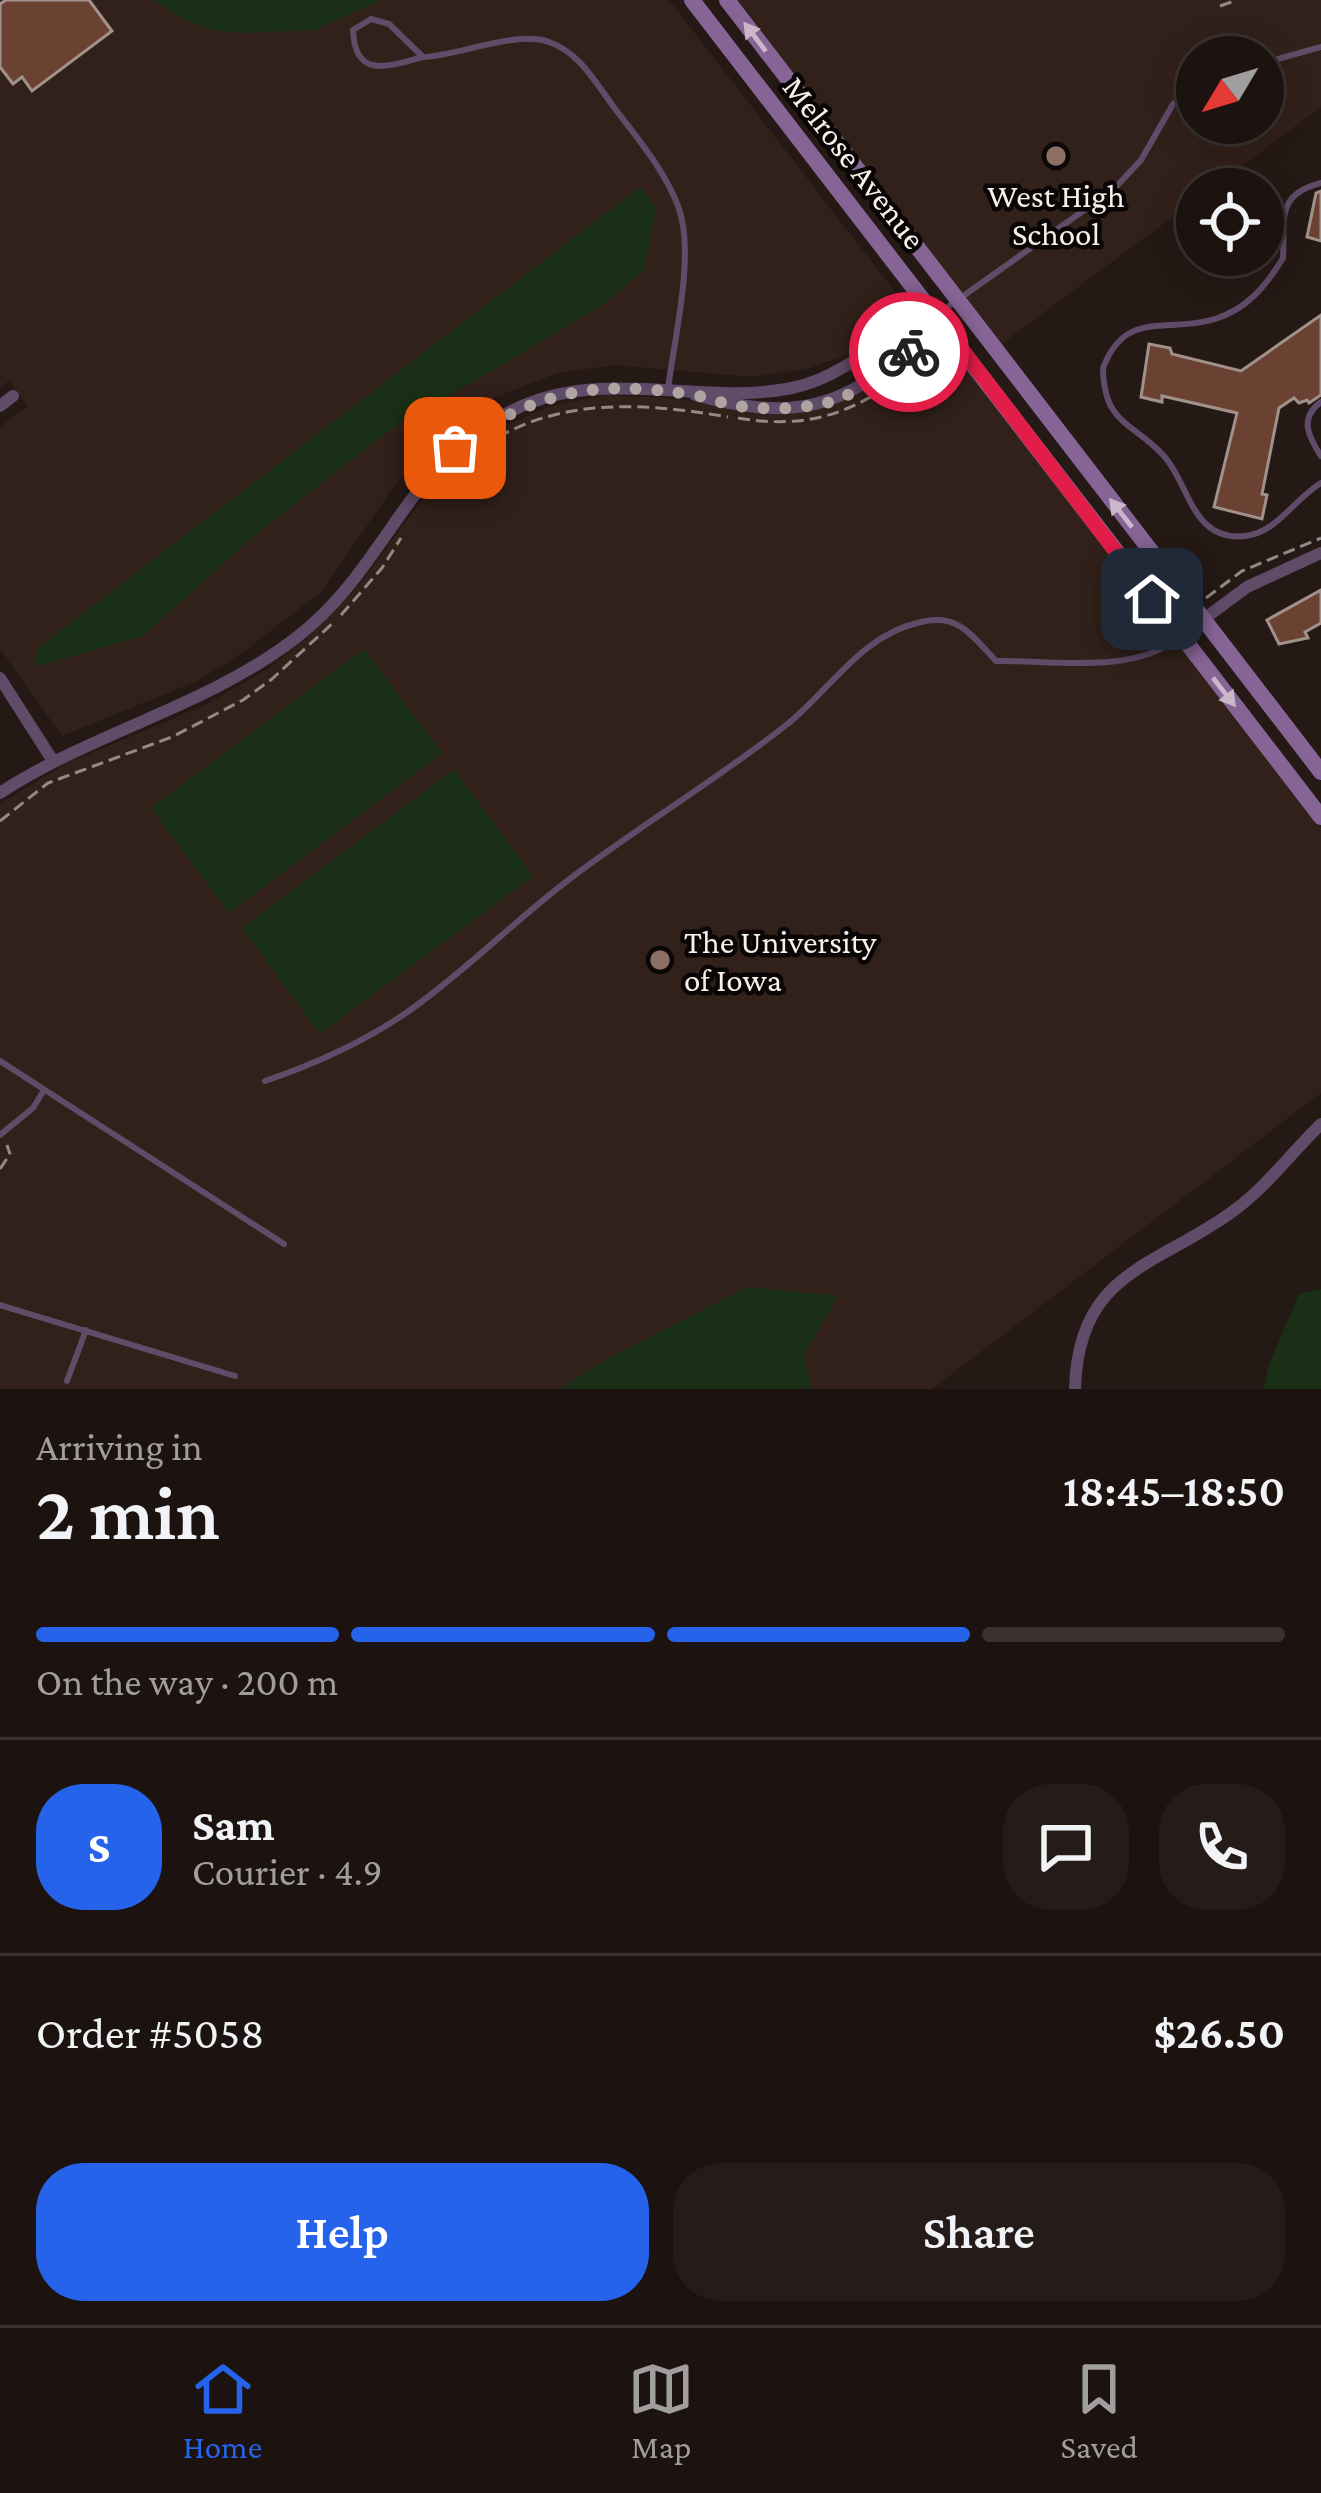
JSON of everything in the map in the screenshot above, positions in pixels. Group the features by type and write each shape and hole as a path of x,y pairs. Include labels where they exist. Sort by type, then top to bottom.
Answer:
{"main road":[{"name":"Melrose Avenue","path":"692,0 943,311 1203,620 1321,772"},
{"name":"Melrose Avenue","path":"727,0 943,311 1181,636 1321,817"}],"street":[{"path":"695,395 778,390 814,381 943,311"},
{"path":"0,794 53,761 224,684 299,636 368,563 433,470 455,448 525,405 578,390 615,386 695,395 739,407 820,404 865,385 943,311"},
{"path":"0,406 13,395"},
{"path":"1181,636 1246,587 1321,553"},
{"path":"0,678 53,761"},
{"path":"1075,1389 1085,1333 1113,1286 1145,1260 1239,1207 1321,1124"}],"lane":[{"path":"423,57 389,24 370,19 353,30 353,49 375,68 441,57 482,44 546,41 579,60 662,172 680,211 684,249 668,392"},
{"path":"1284,57 1321,46"},
{"path":"943,311 1114,189 1141,160 1176,102"},
{"path":"1321,183 1292,196 1282,216 1283,258 1246,304 1198,323 1148,324 1117,344 1102,368 1112,410 1121,423 1162,454 1174,468 1196,515 1217,531 1234,536 1262,531 1321,483"},
{"path":"1321,401 1307,420 1307,431 1321,456"},
{"path":"266,1081 319,1063 414,1007 580,871 789,724 845,664 877,642 919,622 949,619 964,626 996,661 1114,660 1161,652 1181,636"},
{"path":"0,1061 284,1244"},
{"path":"0,1134 33,1108 44,1090"},
{"path":"0,1305 235,1376"},
{"path":"67,1381 86,1330"}],"path":[{"path":"1220,6 1237,0"},
{"path":"451,474 503,434 574,408 646,405 772,424 827,418 880,393 943,346"},
{"path":"0,821 48,783 172,736 243,700 305,650 362,594 407,528"},
{"path":"0,1134 10,1154 0,1169"}],"shaded area":[{"path":"0,0 669,0 906,306 852,353 810,368 753,377 615,365 558,373 493,398 438,435 407,468 321,592 198,681 62,736 0,649 0,427 28,406 9,381 0,387"},
{"name":"West High School","path":"737,0 1321,0 1321,107 1284,135 1284,36 1176,36 1176,144 1271,144 1239,168 1176,168 1176,215 1000,345"},
{"name":"The University of Iowa","path":"934,345 955,352 1321,828 1321,1093 932,1389 0,1389 0,804 65,764 205,705 269,668 354,591 447,467 504,426 550,406 607,395 763,411 823,407 850,398"}],"green space":[{"path":"154,0 381,0 315,30 239,33 209,29"},
{"path":"640,187 656,208 644,270 600,307 390,430 255,535 143,636 34,667 38,648"},
{"path":"364,649 442,753 229,913 151,808"},
{"path":"454,770 533,876 320,1034 242,928"},
{"path":"748,1287 838,1296 803,1357 812,1389 559,1389 614,1355"},
{"path":"1321,1289 1321,1389 1264,1389 1268,1367 1299,1294"}],"building":[{"path":"6,0 89,0 112,31 32,91 22,77 13,84 0,67 0,4"},
{"path":"1321,191 1321,241 1307,237 1316,193"},
{"path":"1321,315 1321,395 1309,403 1294,398 1279,408 1262,494 1267,495 1262,519 1214,507 1237,413 1162,396 1162,402 1141,397 1149,344 1241,371"},
{"path":"1321,590 1321,623 1305,632 1308,638 1279,644 1267,620"}],"way so far":[{"path":"455,448 525,405 578,390 615,386 695,395 739,407 820,404 850,394 909,352"}],"place":[{"name":"West High School","path":"1056,156"},
{"name":"The University of Iowa","path":"660,960"}],"route":[{"path":"909,352 944,326 1152,599"}]}
